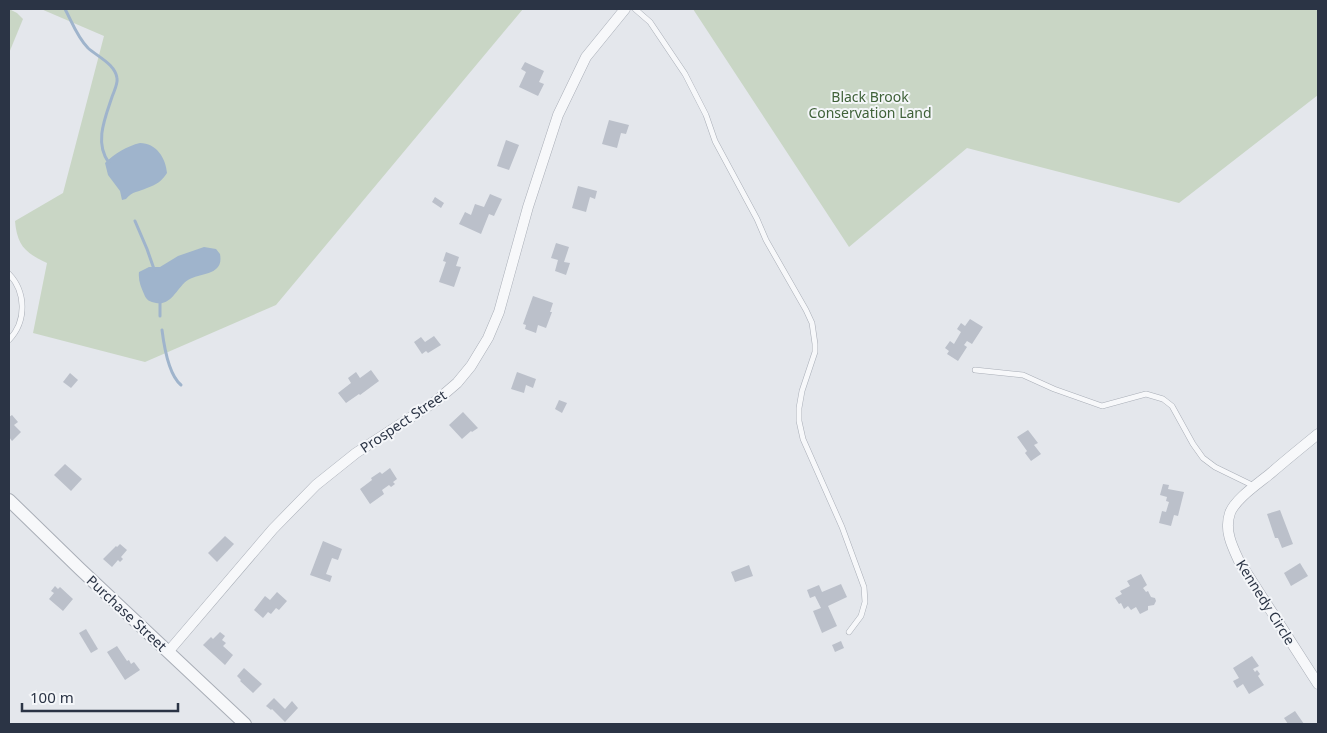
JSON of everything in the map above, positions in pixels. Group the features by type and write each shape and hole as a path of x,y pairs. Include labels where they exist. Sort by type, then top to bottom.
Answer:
{"street":[{"name":"Prospect Street","path":"168,652 273,529 316,485 356,453 436,401 457,383 471,366 488,338 499,312 528,207 558,115 586,57 625,9"},
{"name":"Kennedy Circle","path":"1318,434 1236,504 1230,511 1228,525 1231,542 1239,561 1318,684"},
{"name":"Purchase Street","path":"9,500 245,724"}],"lane":[{"path":"636,9 650,22 685,74 706,114 715,141 757,219 766,240 812,323 815,352 802,391 799,408 800,426 803,438 842,527 864,587 865,602 861,616 849,632"},
{"path":"9,274 19,287 22,307 19,325 9,340"},
{"path":"975,370 1023,375 1054,389 1102,406 1146,394 1163,399 1172,406 1202,458 1255,486"}],"green space":[{"path":"9,9 23,19 9,53"},
{"path":"41,9 523,9 276,305 145,362 33,333 47,263 33,256 23,247 18,236 15,221 63,193 104,36"},
{"name":"Black Brook Conservation Land","path":"693,9 1318,9 1318,95 1179,203 967,148 849,247"}],"water":[{"path":"140,143 151,146 159,152 165,162 167,173 156,184 133,193 122,200 120,191 108,175 105,163 112,156"},
{"path":"204,247 216,249 220,254 219,266 215,270 188,280 166,302 156,303 147,299 140,283 139,272 149,267 160,267 178,256"}],"building":[{"path":"525,62 544,71 539,82 544,84 538,96 519,87 526,72 521,69"},
{"path":"609,120 629,125 626,134 621,133 617,148 602,144"},
{"path":"506,140 519,145 509,170 497,166"},
{"path":"578,186 597,191 595,199 590,197 586,212 572,208"},
{"path":"490,194 502,199 494,216 489,214 481,234 459,224 465,212 471,215 475,204 484,207"},
{"path":"435,197 444,203 441,208 432,202"},
{"path":"556,243 569,247 564,262 570,263 566,275 555,271 558,260 551,258"},
{"path":"446,252 459,257 456,266 461,267 454,287 439,282 446,262 443,261"},
{"path":"533,296 553,303 546,328 538,325 536,333 525,329 526,325 523,324"},
{"path":"970,319 983,327 972,344 967,341 964,345 967,347 958,361 947,354 949,351 945,348 950,341 954,344 961,332 957,329 961,323 965,326"},
{"path":"434,336 441,345 428,353 426,351 422,354 414,342 421,337 425,342"},
{"path":"371,370 379,381 346,403 338,393 351,383 348,378 356,372 360,378"},
{"path":"517,372 536,379 533,388 526,385 524,393 511,389"},
{"path":"70,373 78,380 71,388 63,382"},
{"path":"559,400 567,403 562,413 555,409"},
{"path":"463,412 478,428 462,439 449,425"},
{"path":"12,415 18,422 14,425 21,432 12,441 9,437 9,417"},
{"path":"1028,430 1038,443 1034,445 1041,454 1031,461 1025,453 1027,451 1017,437"},
{"path":"65,464 82,479 71,491 54,475"},
{"path":"390,468 397,479 393,482 395,484 391,487 389,485 382,490 384,494 370,504 360,489 372,480 371,478 380,472 382,474"},
{"path":"1163,484 1169,485 1168,489 1184,492 1178,516 1174,515 1171,526 1159,523 1162,511 1166,512 1169,502 1166,501 1167,497 1160,495"},
{"path":"1280,510 1293,544 1282,548 1278,538 1275,538 1267,514"},
{"path":"225,536 234,544 217,562 208,553"},
{"path":"323,541 342,549 338,560 332,558 326,574 332,576 330,582 310,575"},
{"path":"120,544 127,550 121,557 123,559 120,562 118,560 112,567 103,559"},
{"path":"1300,563 1308,576 1291,586 1284,573"},
{"path":"749,565 753,576 735,582 731,572"},
{"path":"1141,574 1147,585 1143,588 1156,601 1154,605 1148,606 1148,610 1140,614 1136,607 1131,610 1128,606 1124,609 1115,598 1122,594 1120,591 1130,586 1127,581"},
{"path":"841,584 847,597 828,606 837,626 822,633 813,611 821,608 815,596 810,598 807,590 819,585 822,592"},
{"path":"55,586 58,589 60,587 73,599 63,611 49,599 54,593 51,591"},
{"path":"277,592 287,601 279,610 276,608 271,614 268,612 263,618 254,610 265,596 270,600"},
{"path":"86,629 98,649 91,653 79,633"},
{"path":"220,632 225,636 222,640 226,643 223,646 233,655 225,665 203,645"},
{"path":"841,641 844,648 835,652 832,645"},
{"path":"117,646 127,661 129,660 131,664 134,662 140,670 125,680 107,652"},
{"path":"1252,656 1259,666 1253,669 1255,672 1257,670 1260,674 1258,676 1264,685 1249,694 1243,684 1237,688 1233,681 1239,678 1233,668"},
{"path":"244,668 262,684 253,693 237,676"},
{"path":"274,698 285,709 292,701 298,708 285,722 272,709 266,706"},
{"path":"1295,711 1304,724 1288,724 1284,718"}],"waterway":[{"path":"65,9 84,44 110,65 116,73 117,83 102,130 102,147 109,163"},
{"path":"135,221 154,269"},
{"path":"160,300 160,316"},
{"path":"162,330 170,367 181,385"}]}
